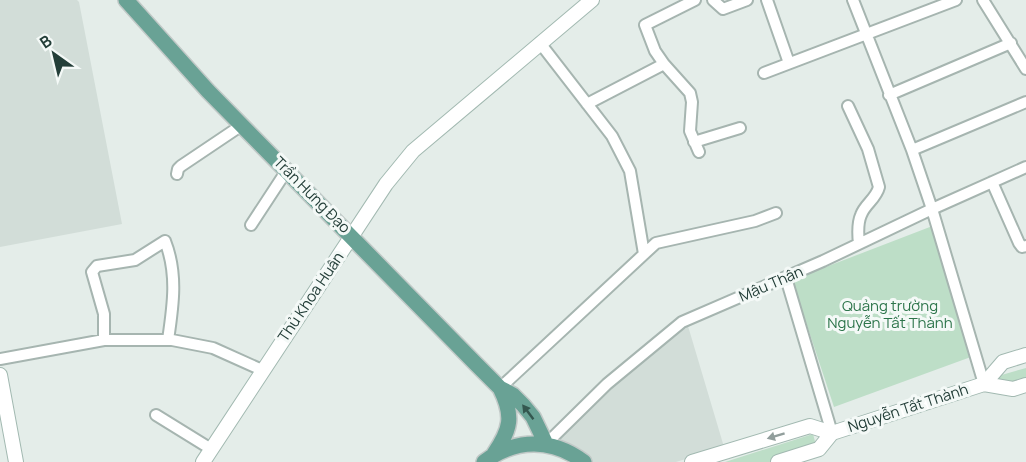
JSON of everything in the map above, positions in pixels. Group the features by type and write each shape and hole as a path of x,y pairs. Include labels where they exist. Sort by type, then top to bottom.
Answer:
{"main road":[{"name":"Trần Hưng Đạo","path":"126,0 242,124 500,388 513,395 524,405 533,417 546,444"},
{"name":"Thủ Khoa Huân","path":"203,462 386,184 413,151 592,0"},
{"name":"Nguyễn Tất Thành","path":"984,384 1004,362 1026,355"},
{"path":"0,375 16,462"},
{"name":"Nguyễn Tất Thành","path":"778,462 819,449 832,433 984,384 1013,389 1026,385"},
{"name":"Trần Hưng Đạo","path":"489,458 509,427 507,403 500,388"},
{"name":"Nguyễn Tất Thành","path":"692,462 810,426 832,433"},
{"path":"489,458 519,444 546,444 571,452 584,462"}],"street":[{"path":"695,0 645,25 651,42 664,64 690,93 692,102 690,131 697,147 740,128"},
{"path":"713,0 723,9 747,0"},
{"path":"767,0 789,63"},
{"path":"853,0 912,150 984,384"},
{"path":"764,73 956,0"},
{"path":"983,0 1026,69"},
{"path":"540,44 612,136 630,171 644,254"},
{"path":"889,95 1011,44"},
{"path":"587,104 664,64"},
{"path":"912,150 1026,102"},
{"path":"848,106 868,149 879,187 878,193 861,213 858,229 859,244"},
{"path":"177,174 178,169 242,124"},
{"name":"Mậu Thân","path":"546,444 607,384 682,322 786,278 1026,167"},
{"path":"251,225 287,170"},
{"path":"992,182 1019,243 1022,247 1026,246"},
{"path":"500,388 656,243 776,213"},
{"path":"105,340 104,314 92,272 93,268 135,260 165,241 173,270 174,297 168,340"},
{"path":"786,278 832,433"},
{"path":"0,359 105,340 168,340 213,348 262,370"},
{"path":"156,415 211,449"}],"shaded area":[{"path":"0,0 77,0 79,2 122,224 0,247"},
{"path":"688,326 724,447 676,462 578,462 552,436"}],"green space":[{"name":"Quảng trường Nguyễn Tất Thành","path":"935,225 979,354 834,407 792,280"},
{"path":"1026,368 1026,381 1002,389 998,376"},
{"path":"813,434 817,449 774,462 725,462"}]}
